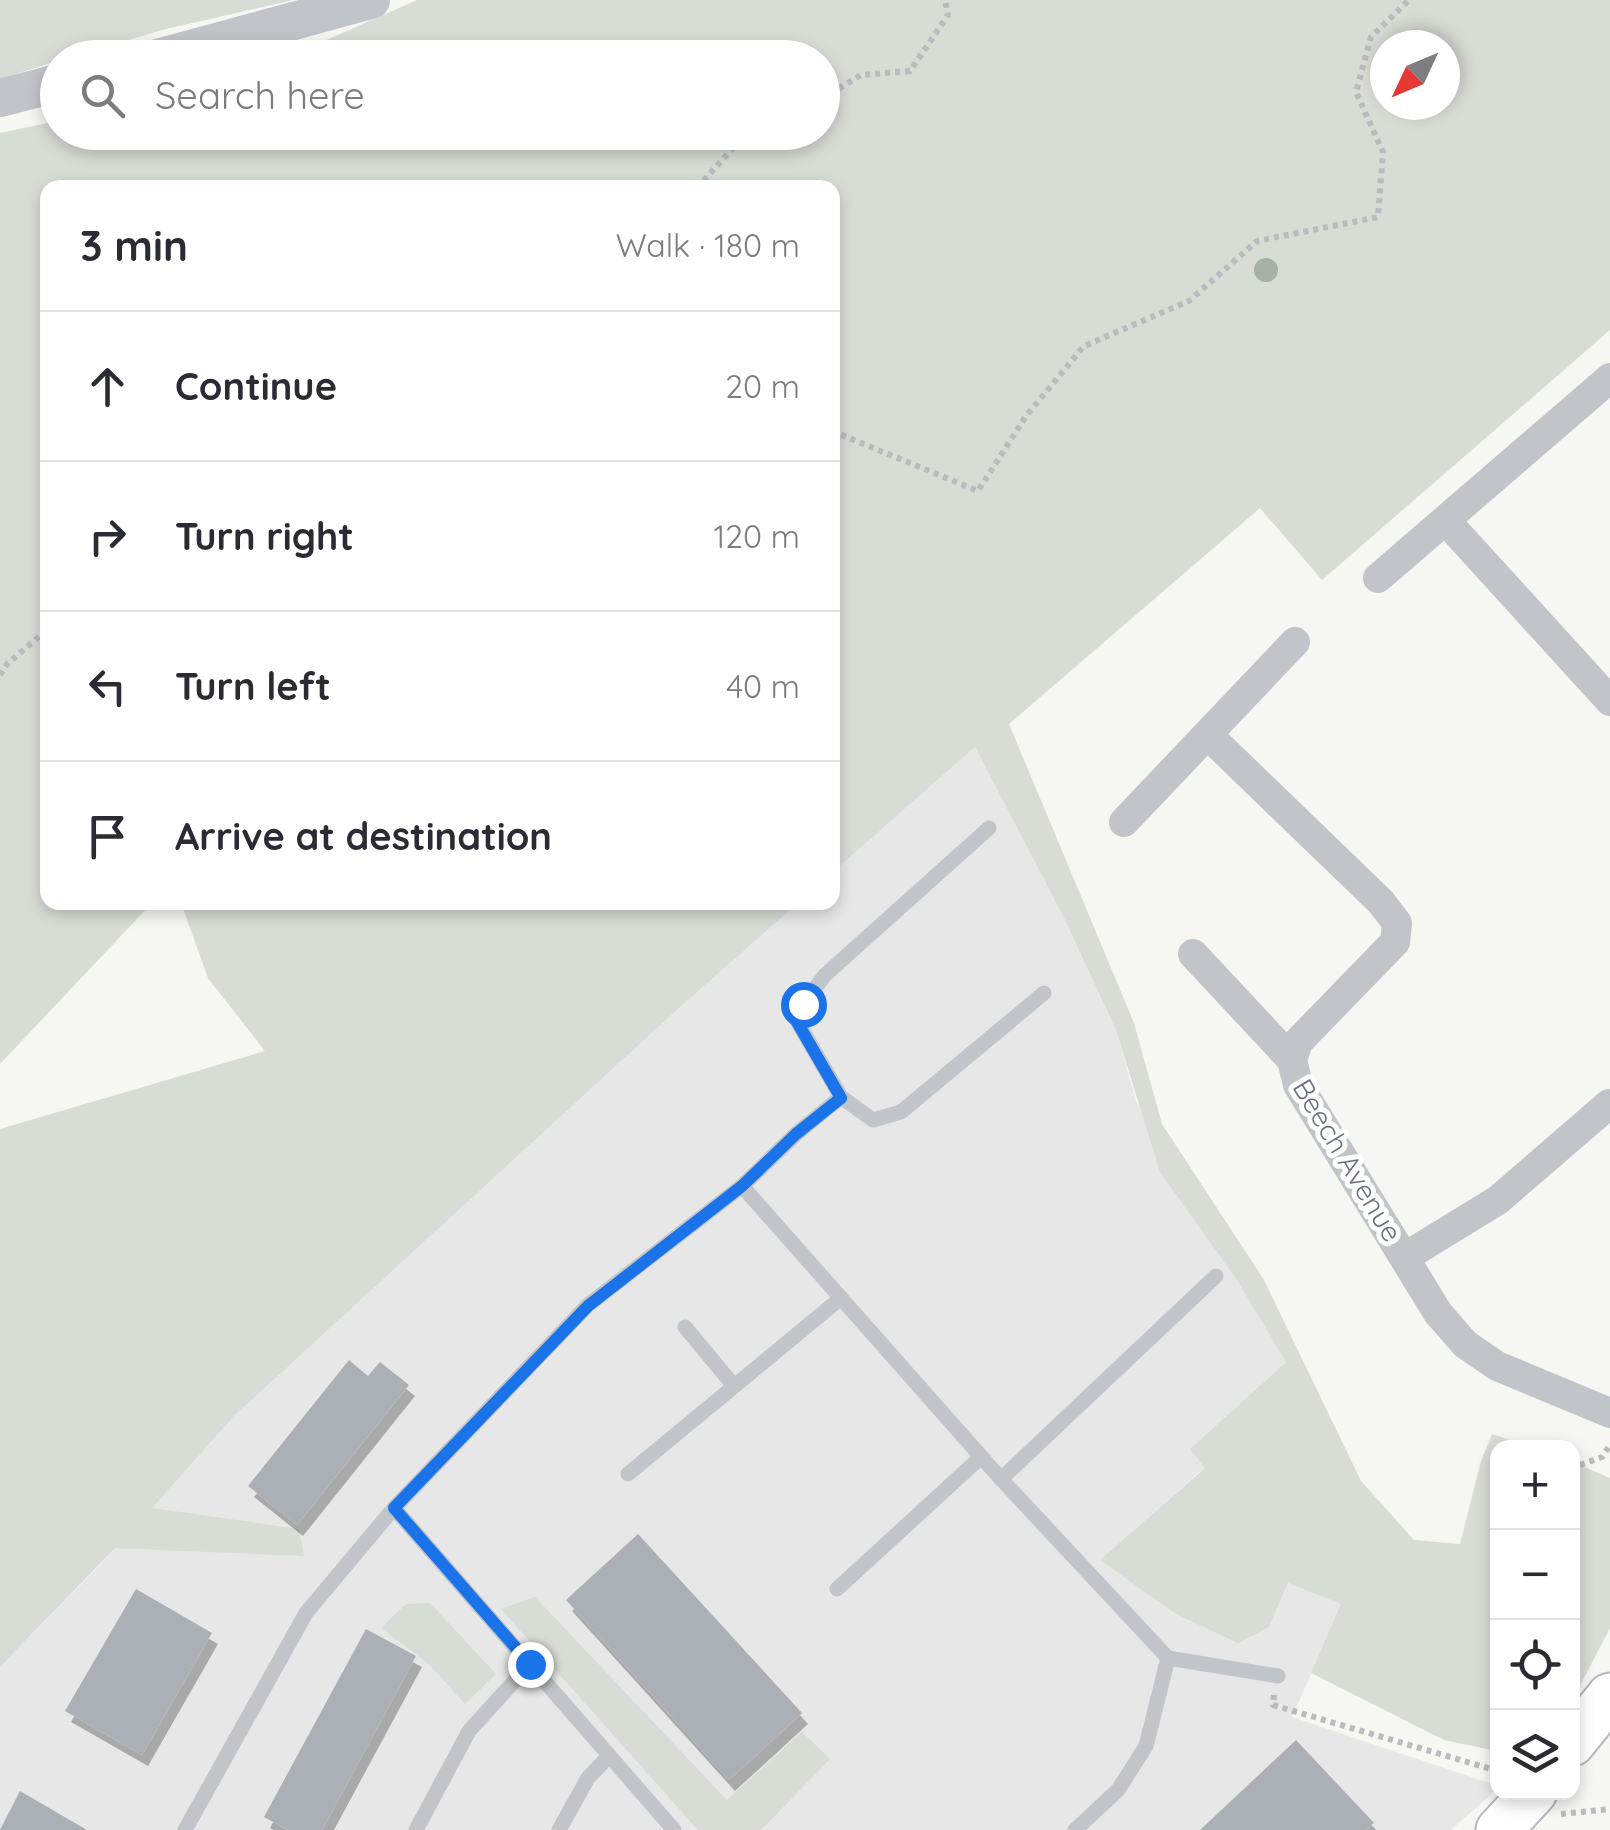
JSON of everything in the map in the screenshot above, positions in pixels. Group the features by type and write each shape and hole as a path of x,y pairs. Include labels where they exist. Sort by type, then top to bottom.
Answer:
{"main road":[{"path":"1580,1733 1610,1696"},
{"path":"1499,1830 1542,1804"}],"street":[{"path":"227,40 371,0"},
{"path":"0,98 40,88"},
{"path":"1378,578 1610,378"},
{"path":"1447,522 1610,700"},
{"path":"1124,822 1295,642"},
{"name":"Beech Avenue","path":"1208,735 1381,902 1397,923 1395,942 1298,1042 1292,1060 1298,1085 1438,1313 1464,1344 1496,1366 1610,1413"},
{"path":"1193,954 1292,1060"},
{"path":"1405,1257 1498,1200 1610,1104"}],"lane":[{"path":"989,828 825,975 803,1004 797,1022 841,1098 873,1120 901,1112 1044,993"},
{"path":"185,1830 306,1613 394,1508 588,1306 742,1186 841,1098"},
{"path":"742,1186 1001,1480 1168,1658 1278,1676"},
{"path":"1001,1480 1216,1276"},
{"path":"628,1474 841,1298"},
{"path":"685,1328 734,1386"},
{"path":"837,1589 981,1457"},
{"path":"394,1508 674,1830"},
{"path":"1074,1830 1118,1790 1146,1746 1168,1658"},
{"path":"416,1830 470,1731 530,1664"},
{"path":"558,1830 588,1778 608,1757"}],"path":[{"path":"840,88 860,75 910,71 948,15 945,0"},
{"path":"840,434 978,491 1026,416 1084,346 1188,300 1257,241 1378,217 1383,152 1356,92 1372,38 1410,0"},
{"path":"705,180 731,150"},
{"path":"0,675 40,636"},
{"path":"1580,1465 1602,1456 1610,1445"},
{"path":"1278,1676 1273,1705 1490,1769"},
{"path":"1542,1804 1610,1809"}],"shaded area":[{"path":"0,0 293,0 128,40 40,40 40,66 0,79"},
{"path":"417,0 1610,0 1610,330 1322,580 1260,508 1009,724 1134,1023 1162,1124 1264,1280 1361,1481 1414,1540 1460,1544 1481,1461 1492,1434 1510,1440 1490,1440 1490,1750 1444,1740 1311,1673 1341,1604 1288,1583 1269,1627 1238,1643 1176,1614 1100,1560 1205,1468 1190,1449 1286,1362 1237,1280 1160,1172 1116,1030 1065,920 975,747 840,866 840,180 40,180 40,910 145,910 0,1064 0,133 40,125 40,150 840,150 840,40 326,40"},
{"path":"975,747 1065,920 1116,1030 1136,1101 1286,1362 1190,1449 1205,1467 1101,1560 1269,1627 1288,1583 1342,1604 1292,1717 1490,1783 1490,1795 1451,1830 0,1830 0,1667 101,1564 234,1416 679,1008 790,910 840,910 840,866"},
{"path":"184,910 790,910 234,1416 152,1508 299,1529 304,1556 115,1548 0,1667 0,1129 265,1051 208,978"},
{"path":"1580,1465 1610,1478 1610,1628 1580,1686"},
{"path":"535,1597 727,1800 802,1732 830,1759 761,1830 698,1830 501,1609"},
{"path":"430,1603 496,1674 465,1704 429,1664 381,1628 406,1604"}],"building":[{"path":"349,1360 368,1376 380,1362 409,1385 297,1525 248,1486"},
{"path":"638,1534 802,1713 729,1780 566,1600"},
{"path":"136,1589 212,1633 142,1755 65,1711"},
{"path":"366,1629 416,1656 322,1830 288,1830 264,1817"},
{"path":"1296,1740 1374,1823 1366,1830 1200,1830"},
{"path":"20,1791 87,1830 0,1830"}],"route":[{"path":"530,1664 394,1508 588,1306 742,1186 841,1098 797,1022 803,1004"}]}
